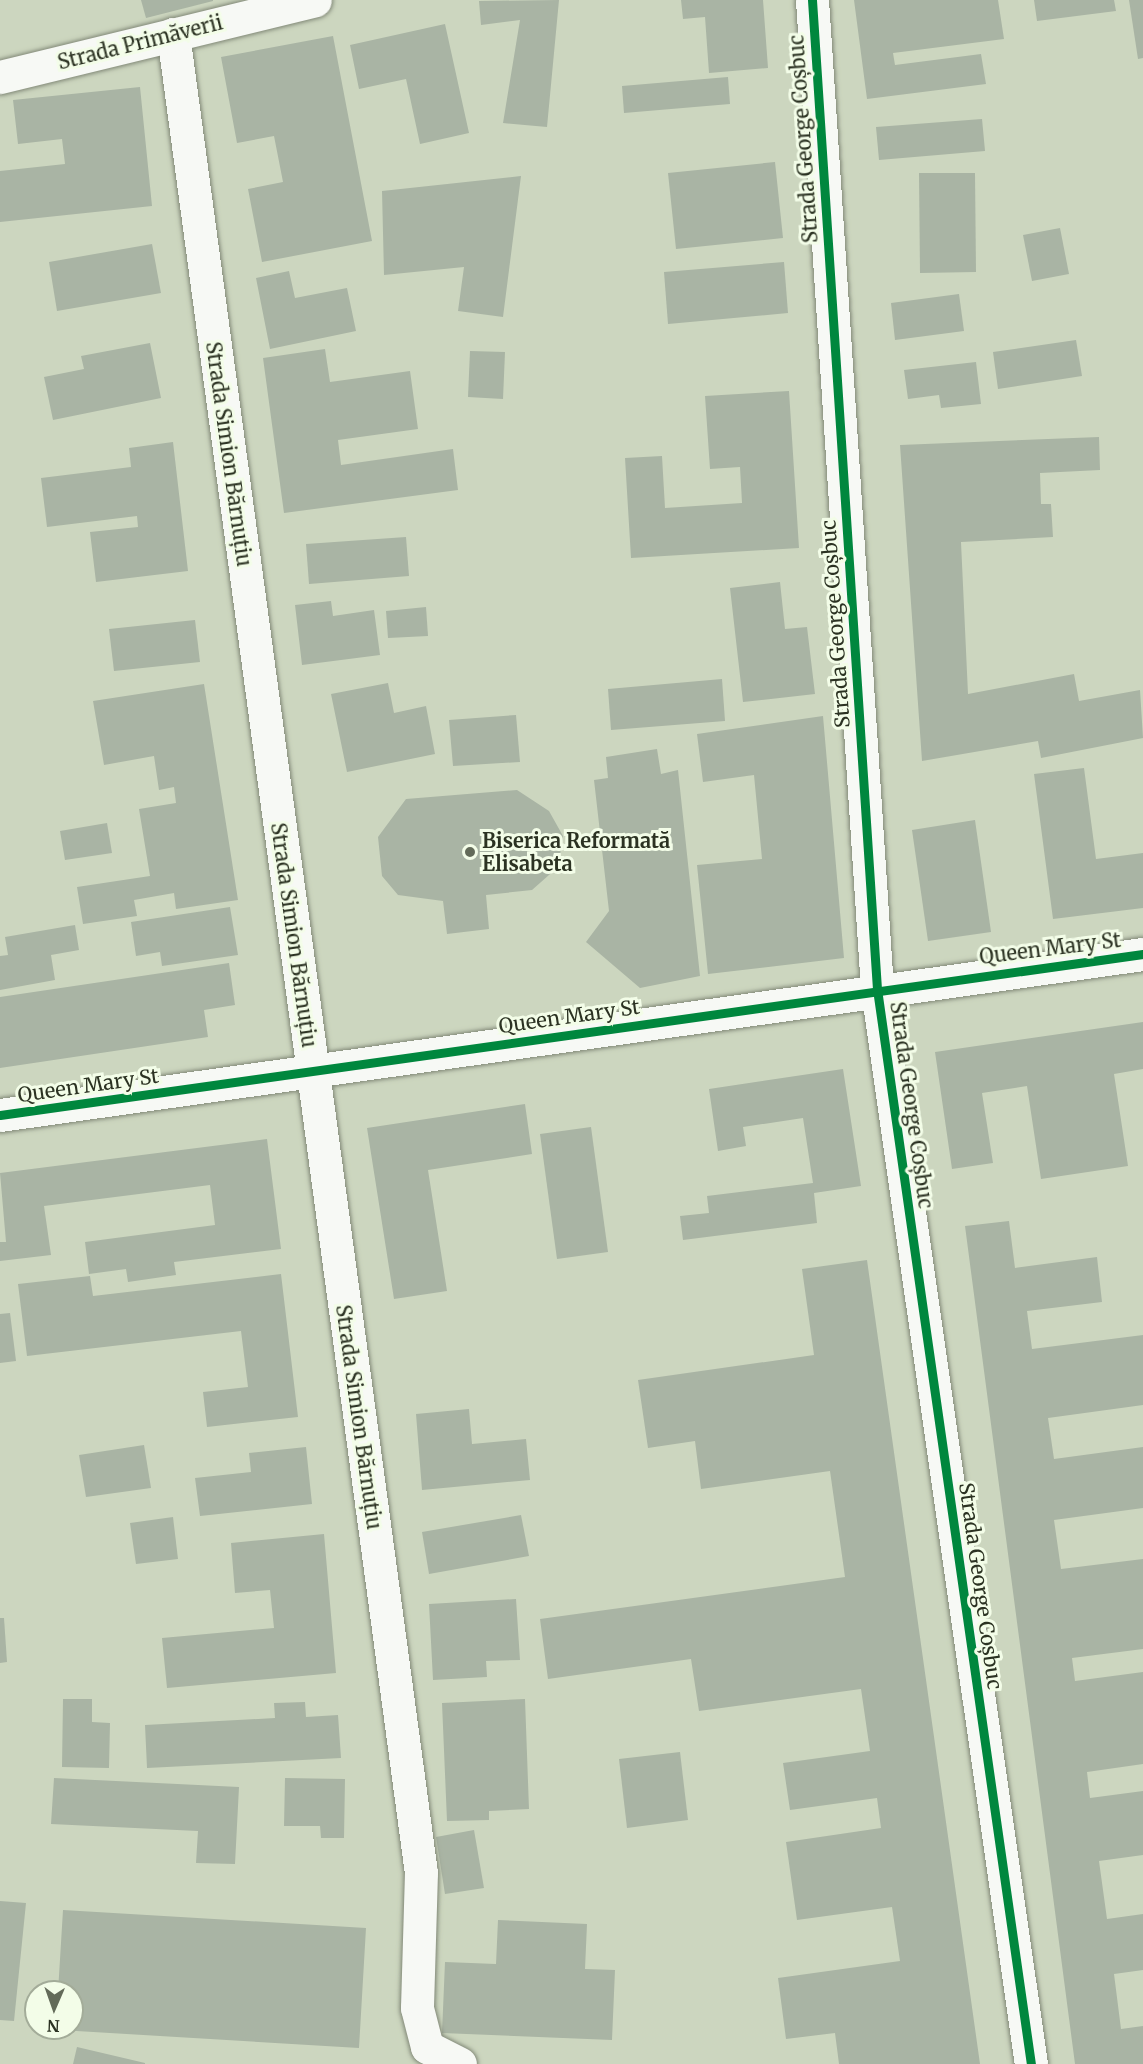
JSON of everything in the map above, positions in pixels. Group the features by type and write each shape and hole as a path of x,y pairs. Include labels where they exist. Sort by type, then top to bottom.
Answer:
{"street":[{"name":"Strada Primăverii","path":"0,77 315,0"},
{"name":"Strada George Coșbuc","path":"812,0 878,989 1031,2064"},
{"name":"Strada Simion Bărnuțiu","path":"173,34 421,1872 421,2029 428,2047 460,2064"},
{"name":"Queen Mary St","path":"0,1115 878,989 1143,954"}],"building":[{"path":"141,0 213,0 213,1 146,18"},
{"path":"559,0 547,127 503,123 520,20 481,25 479,1"},
{"path":"681,0 763,0 768,68 709,73 705,17 683,19"},
{"path":"854,0 998,0 1004,39 893,53 895,65 981,54 986,84 867,99"},
{"path":"1034,0 1114,0 1116,11 1037,21"},
{"path":"1129,0 1143,0 1143,58 1138,59"},
{"path":"445,24 469,133 420,144 406,79 359,89 350,45"},
{"path":"333,36 372,241 262,262 248,189 283,182 274,136 237,143 221,57"},
{"path":"728,77 730,104 624,113 622,86"},
{"path":"140,87 152,206 0,222 0,171 65,164 62,139 18,144 13,100"},
{"path":"982,119 985,151 879,160 876,127"},
{"path":"775,162 783,238 676,249 668,173"},
{"path":"919,173 975,173 976,272 920,273"},
{"path":"521,176 503,317 458,311 464,267 384,275 382,191"},
{"path":"1060,228 1069,274 1032,281 1023,235"},
{"path":"152,244 161,293 57,311 49,262"},
{"path":"784,262 788,313 668,324 664,272"},
{"path":"289,271 295,298 347,288 356,331 270,349 256,278"},
{"path":"959,294 964,331 895,340 891,303"},
{"path":"1076,340 1082,376 998,389 993,352"},
{"path":"150,343 161,398 53,420 44,377 84,369 81,356"},
{"path":"325,349 330,382 410,371 418,429 338,440 341,465 453,449 458,490 284,513 263,358"},
{"path":"470,351 505,352 503,399 468,397"},
{"path":"976,362 981,404 941,408 939,395 908,399 904,370"},
{"path":"789,391 799,548 631,558 625,458 662,456 665,508 742,503 740,467 710,469 705,396"},
{"path":"1099,437 1100,470 1040,473 1041,504 1051,504 1053,537 961,542 968,694 1074,674 1079,701 1140,690 1143,738 1041,758 1038,741 922,761 900,445"},
{"path":"173,442 188,571 96,582 90,532 138,527 137,516 47,527 41,478 131,467 129,448"},
{"path":"406,537 409,576 309,584 306,544"},
{"path":"780,582 785,629 807,627 815,694 743,702 730,588"},
{"path":"331,601 333,616 374,610 380,655 302,665 295,605"},
{"path":"426,607 428,636 388,638 386,611"},
{"path":"195,620 200,662 114,671 109,629"},
{"path":"722,679 725,721 611,730 608,689"},
{"path":"388,683 394,713 426,706 435,754 347,772 331,694"},
{"path":"204,684 238,900 176,909 174,893 134,900 137,916 83,924 77,887 150,876 139,809 176,803 174,787 159,790 154,756 104,765 93,701"},
{"path":"516,715 520,762 453,766 449,720"},
{"path":"823,716 844,958 708,974 697,865 762,859 754,775 703,782 697,734"},
{"path":"657,749 661,774 678,770 700,976 640,988 586,942 609,911 594,780 608,778 606,757"},
{"path":"1084,768 1096,859 1143,853 1143,908 1053,919 1034,774"},
{"name":"Biserica Reformată Elisabeta","path":"517,790 549,811 563,836 558,867 532,890 486,895 489,929 447,934 443,901 398,895 382,876 378,837 406,799"},
{"path":"975,820 991,932 928,941 912,830"},
{"path":"107,823 112,853 65,860 60,831"},
{"path":"230,907 238,955 162,966 160,952 136,956 131,922"},
{"path":"75,925 79,950 51,955 55,980 0,990 0,956 8,955 5,937"},
{"path":"229,963 235,1005 204,1010 208,1037 0,1068 0,997"},
{"path":"1143,1022 1143,1069 1114,1074 1128,1166 1041,1179 1027,1086 982,1093 993,1163 952,1169 935,1052"},
{"path":"843,1069 861,1186 814,1193 817,1223 683,1240 680,1216 709,1213 707,1196 813,1183 803,1118 743,1127 746,1146 718,1151 709,1089"},
{"path":"525,1104 532,1154 428,1170 447,1291 394,1299 367,1128"},
{"path":"591,1127 608,1252 557,1259 540,1134"},
{"path":"267,1139 281,1249 174,1262 176,1275 128,1282 126,1269 89,1274 85,1242 215,1225 210,1185 44,1206 51,1255 0,1261 0,1242 6,1242 0,1173"},
{"path":"1009,1221 1015,1268 1097,1257 1102,1302 1027,1311 1032,1349 1143,1335 1143,1405 1048,1418 1054,1459 1143,1447 1143,1508 1054,1520 1061,1569 1143,1559 1143,1649 1072,1658 1075,1681 1143,1672 1143,1764 1087,1772 1090,1798 1143,1791 1143,1855 1099,1861 1107,1919 1143,1914 1143,1970 1114,1974 1121,2029 1143,2026 1143,2064 1075,2064 965,1226"},
{"path":"867,1260 980,2064 839,2064 835,2033 786,2039 778,1978 900,1961 892,1907 797,1920 786,1842 881,1828 877,1798 790,1810 783,1763 870,1751 861,1689 699,1711 691,1659 548,1679 540,1619 845,1577 830,1471 701,1489 695,1441 648,1448 638,1380 814,1355 802,1269"},
{"path":"281,1274 298,1417 207,1427 203,1392 248,1387 241,1331 27,1356 18,1284 90,1276 93,1296"},
{"path":"10,1313 16,1361 0,1363 0,1314"},
{"path":"469,1409 472,1444 526,1439 530,1480 422,1490 416,1414"},
{"path":"144,1445 151,1488 86,1497 79,1455"},
{"path":"306,1447 312,1504 200,1516 195,1478 251,1472 249,1453"},
{"path":"521,1515 529,1556 429,1574 422,1532"},
{"path":"173,1517 178,1559 136,1564 130,1523"},
{"path":"324,1534 336,1673 167,1688 162,1638 274,1628 270,1590 235,1593 231,1543"},
{"path":"516,1599 520,1660 486,1661 487,1677 433,1680 429,1604"},
{"path":"0,1618 4,1618 7,1662 0,1663"},
{"path":"63,1699 92,1699 92,1722 110,1723 109,1768 62,1767"},
{"path":"525,1699 529,1809 489,1811 489,1820 447,1821 442,1703"},
{"path":"305,1702 306,1717 338,1715 341,1758 147,1768 145,1725 275,1718 274,1703"},
{"path":"680,1752 688,1820 627,1828 619,1759"},
{"path":"54,1778 239,1787 235,1864 196,1863 198,1831 51,1824"},
{"path":"285,1778 345,1779 344,1838 321,1838 320,1826 284,1826"},
{"path":"474,1830 484,1888 445,1894 436,1837"},
{"path":"0,1901 26,1903 14,2021 0,2020"},
{"path":"63,1910 366,1928 359,2048 84,2031 84,1980 59,1980"},
{"path":"498,1920 587,1924 585,1969 615,1970 612,2040 442,2033 445,1962 496,1964"},
{"path":"77,2047 145,2063 145,2064 73,2064"}],"cycle path":[{"path":"812,0 877,989 1031,2064"},
{"path":"0,1115 1143,954"}],"place":[{"name":"Biserica Reformată Elisabeta","path":"470,852"}]}
